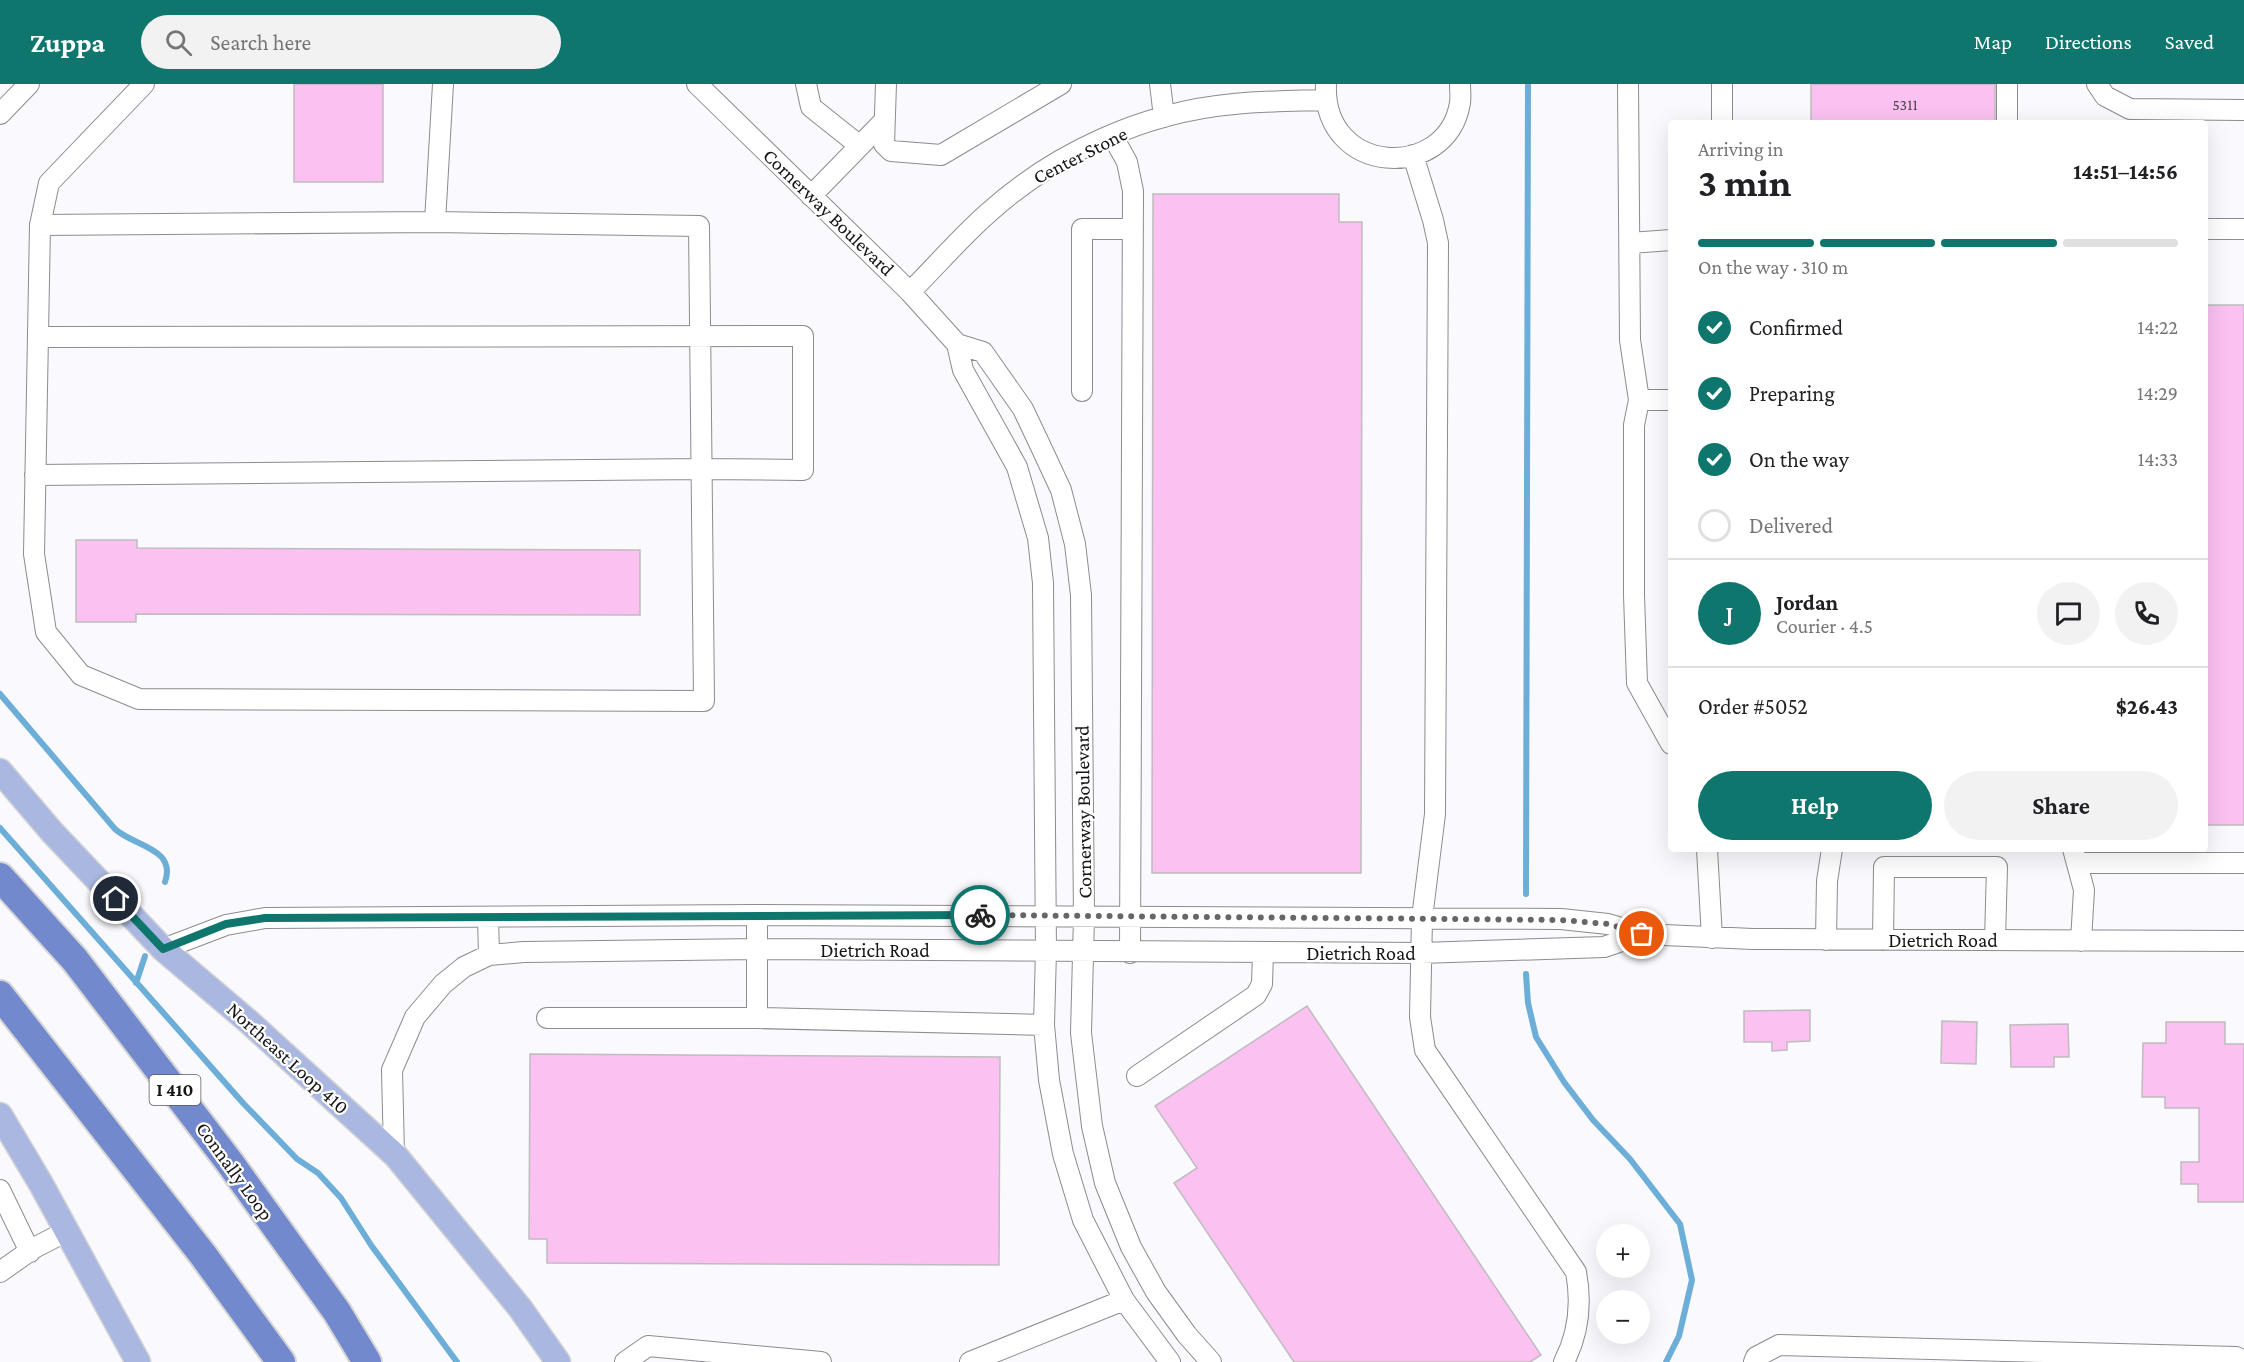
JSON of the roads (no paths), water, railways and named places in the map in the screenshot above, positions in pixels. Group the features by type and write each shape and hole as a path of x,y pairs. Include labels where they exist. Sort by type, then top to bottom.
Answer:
{"highway":[{"name":"Connally Loop","path":"0,877 82,969 230,1162 337,1312 367,1362"},
{"path":"0,995 203,1255 281,1362"},
{"path":"203,1255 262,1362"},
{"path":"337,1312 373,1362"}],"main road":[{"name":"Northeast Loop 410","path":"0,771 52,832 163,949 249,1022 394,1154 520,1308 558,1362"},
{"path":"0,1115 67,1231 138,1362"}],"street":[{"path":"0,114 29,84"},
{"path":"40,225 435,222 699,226 704,701 139,699 81,675 46,632 34,554 40,225 49,183 144,84"},
{"path":"435,222 443,84"},
{"name":"Cornerway Boulevard","path":"698,84 910,292 957,344 963,370 1017,468 1038,538 1043,584 1046,916 1044,1025 1049,1080 1063,1154 1083,1220 1124,1300 1170,1362"},
{"path":"806,84 811,107 860,146"},
{"path":"886,84 884,144 891,151 941,155 1061,84"},
{"path":"1160,84 1164,117"},
{"name":"Center Stone","path":"910,292 987,214 1023,185 1061,160 1112,135 1188,111 1326,92 1331,120 1344,138 1361,151 1381,158 1402,158 1423,152 1440,140 1453,123 1460,103 1460,84"},
{"path":"1628,84 1630,340 1639,400 1634,425 1634,595 1637,683 1668,739"},
{"path":"1722,84 1722,120"},
{"path":"2007,84 2007,120"},
{"path":"2097,84 2105,96 2130,109 2244,110"},
{"path":"812,196 884,121"},
{"path":"1112,135 1127,162 1133,191 1130,953"},
{"path":"1413,155 1438,243 1435,814 1422,918 1420,1017 1425,1050 1576,1272 1579,1289 1577,1330 1574,1343 1564,1362"},
{"path":"1082,391 1082,229 1133,229"},
{"path":"2208,229 2244,229"},
{"path":"1630,243 1668,240"},
{"path":"36,475 803,470 803,336 39,337"},
{"name":"Cornerway Boulevard","path":"957,344 983,352 1023,409 1060,490 1075,544 1081,595 1084,917 1081,1033 1092,1126 1105,1183 1131,1247 1156,1292 1186,1335 1211,1362"},
{"path":"1639,400 1668,400"},
{"path":"1707,852 1712,938"},
{"path":"1826,940 1827,881 1832,852"},
{"path":"2081,941 2084,890 2075,856 2244,862"},
{"path":"1883,940 1884,867 1997,867 1995,940"},
{"path":"756,1018 757,915"},
{"name":"Dietrich Road","path":"163,949 226,924 265,918 757,915 1561,920 1608,924 1642,934 1712,938 2244,941"},
{"path":"488,917 489,955"},
{"name":"Dietrich Road","path":"394,1154 392,1070 415,1017 443,984 464,967 489,955 524,952 757,949 1421,953 1604,947 1642,934"},
{"path":"1137,1076 1256,995 1262,984 1263,953"},
{"path":"547,1018 756,1018 1044,1025"},
{"path":"0,1190 30,1252"},
{"path":"0,1272 67,1231"},
{"path":"970,1362 1124,1300"},
{"path":"1754,1362 1756,1357 1779,1345 2236,1358 2244,1361"},
{"path":"625,1362 648,1346 821,1362"}],"waterway":[{"path":"1526,894 1528,84"},
{"path":"0,694 115,829 159,855 165,862 167,871 165,882"},
{"path":"0,828 243,1103 297,1159 318,1173 341,1198 371,1245 457,1362"},
{"path":"136,983 145,956"},
{"path":"1526,974 1528,1003 1536,1037 1564,1082 1593,1120 1630,1159 1680,1224 1692,1280 1679,1336 1666,1362"}]}
